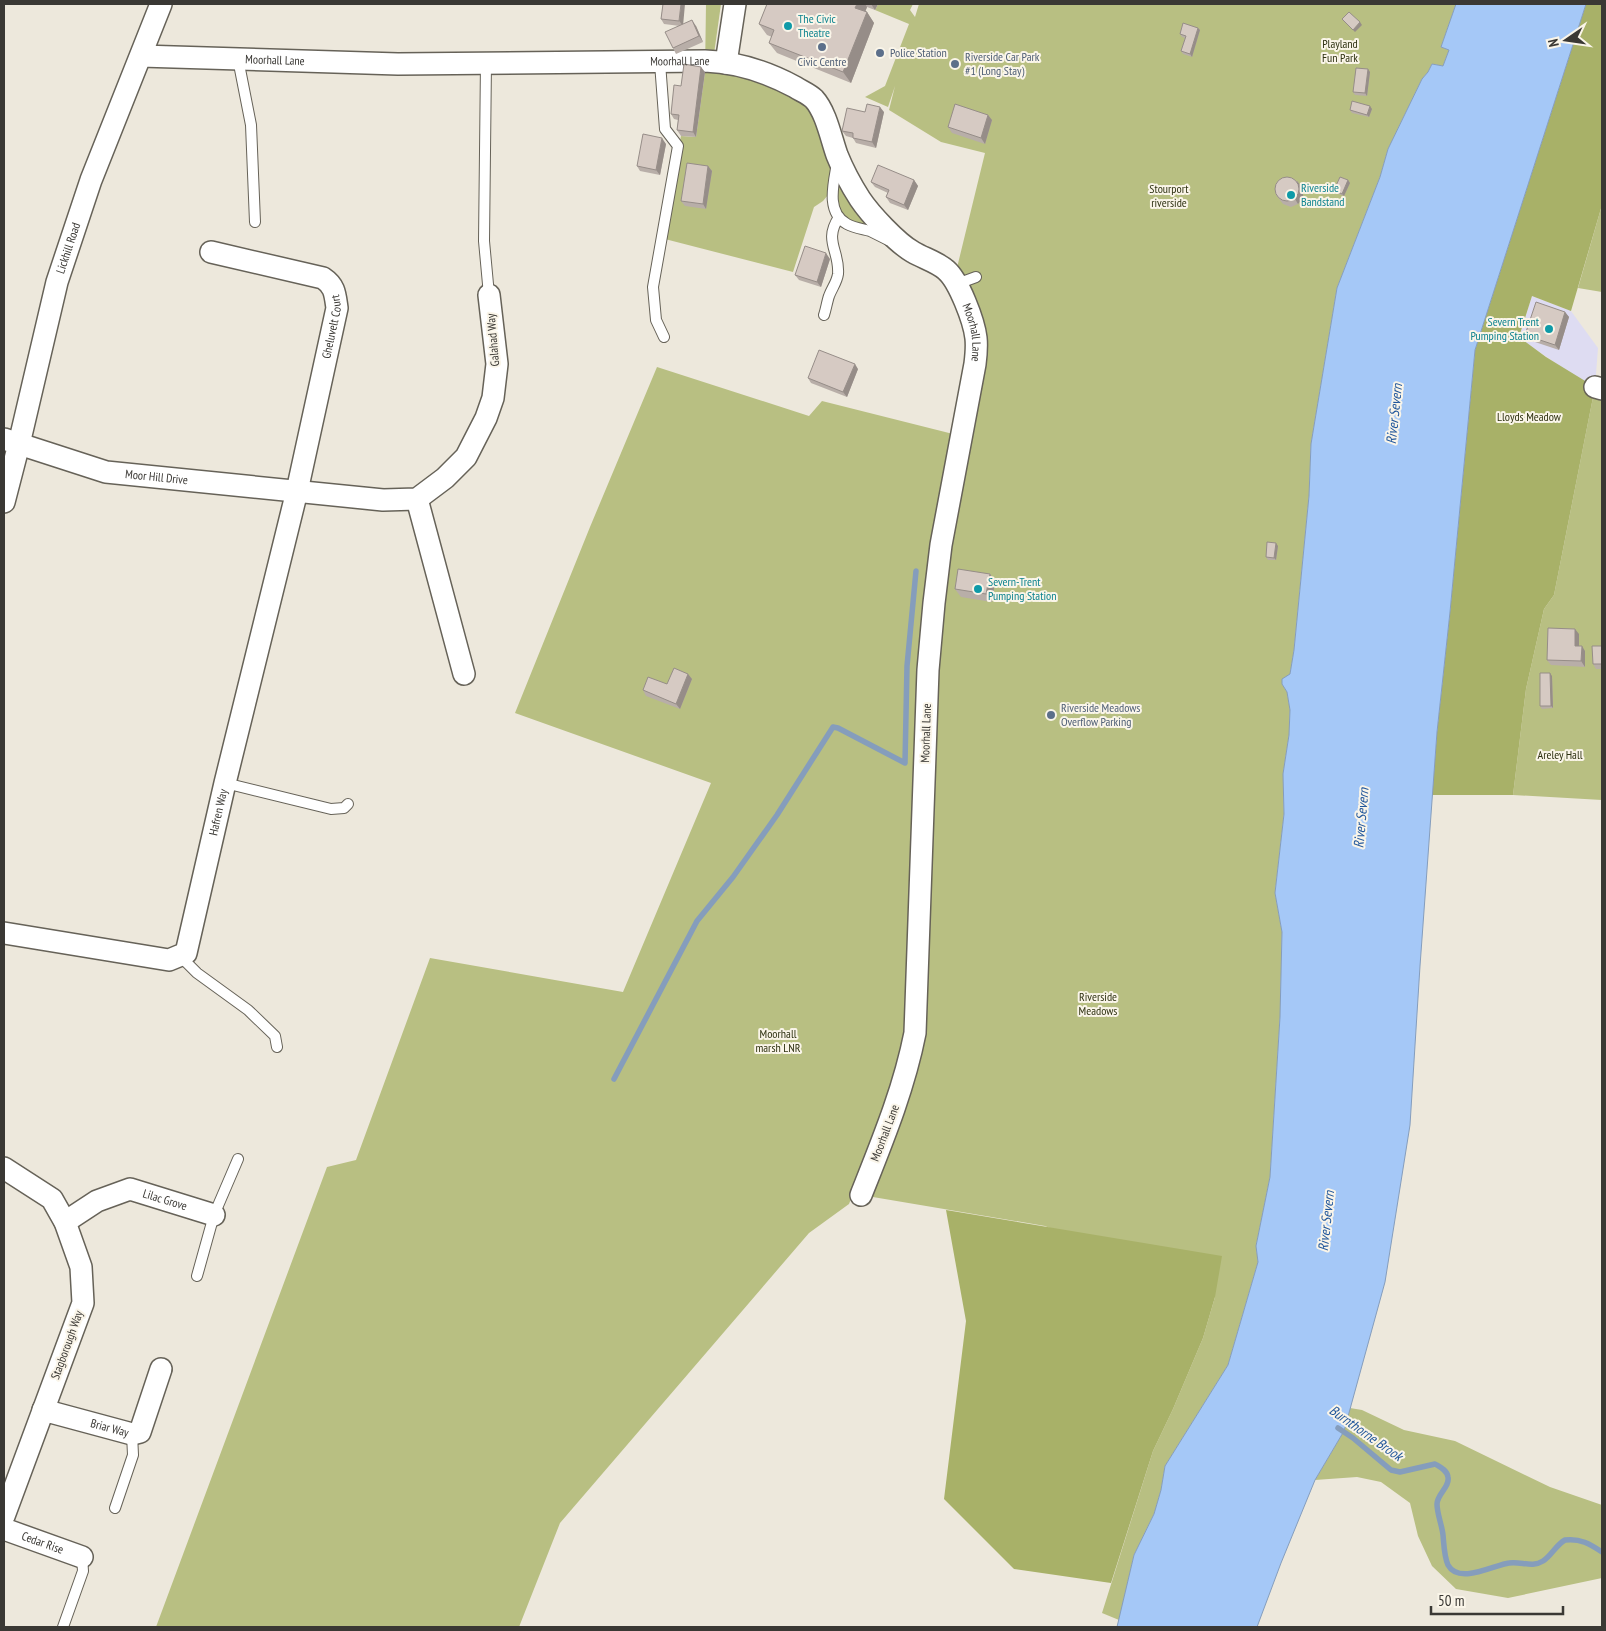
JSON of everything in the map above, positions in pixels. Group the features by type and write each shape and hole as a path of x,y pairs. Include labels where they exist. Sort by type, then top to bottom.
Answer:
{"street":[{"name":"Lickhill Road","path":"4,502 12,442 57,282 91,180 161,4"},
{"path":"726,63 735,4"},
{"name":"Moorhall Lane","path":"141,56 398,64 705,61 726,63 760,71 784,81 814,100 821,109 838,156 850,182 861,201 879,223 911,251 966,281 976,340 975,364 941,545 933,614 928,670 915,1033 902,1086 861,1195"},
{"name":"Gheluvelt Court","path":"211,252 322,278 330,283 335,293 337,308 297,491"},
{"name":"Galahad Way","path":"417,498 445,478 466,457 486,418 493,398 496,364 488,295"},
{"name":"Moor Hill Drive","path":"12,442 106,472 297,491"},
{"path":"297,491 383,500 417,498 464,674"},
{"name":"Hafren Way","path":"180,956 186,953 225,783 297,491"},
{"path":"4,933 169,960 180,956"},
{"name":"Stagborough Way","path":"4,1168 52,1199 65,1222 81,1267 83,1303 44,1410 9,1486 4,1516"},
{"name":"Lilac Grove","path":"65,1222 97,1201 130,1188 214,1214"},
{"name":"Briar Way","path":"44,1410 132,1434 140,1432 161,1369"},
{"name":"Cedar Rise","path":"4,1529 82,1556"}],"lane":[{"name":"Moorhall Lane","path":"238,59 251,125 255,222"},
{"name":"Galahad Way","path":"486,62 484,241 488,295"},
{"path":"660,62 665,129 678,146 653,287 656,320 664,337"},
{"path":"838,156 832,202 839,217 847,224 869,231 911,251"},
{"path":"824,315 829,295 837,280 838,271 831,238 833,226 839,217"},
{"path":"225,783 330,809 344,808 348,804"},
{"path":"180,956 197,974 248,1010 275,1036 277,1047"},
{"path":"197,1276 214,1214 238,1159"},
{"path":"115,1508 133,1455 132,1434"},
{"path":"63,1627 83,1571 82,1556"}],"shaded area":[{"path":"1532,296 1571,311 1598,348 1595,387 1576,377 1519,338"}],"green space":[{"path":"706,4 721,4 713,61 806,93 838,156 911,251 839,217 833,189 823,201 814,207 793,272 661,238 681,136 696,137 705,72"},
{"path":"878,4 913,4 910,10 915,17 919,4 1456,4 1441,47 1449,50 1443,66 1432,64 1422,79 1388,149 1380,177 1337,288 1311,444 1309,496 1294,650 1290,674 1282,684 1287,692 1290,710 1289,735 1283,774 1284,814 1275,893 1282,932 1280,1017 1270,1177 1256,1246 1258,1262 1228,1365 1165,1466 1154,1514 1134,1555 1119,1620 1102,1613 1153,1451 1203,1338 1215,1297 1045,1226 861,1195 876,1133 849,1204 809,1233 560,1523 519,1627 156,1627 327,1167 356,1160 430,958 623,992 711,783 515,713 657,367 809,416 822,401 961,436 985,341 954,280 985,153 941,142 889,110 895,86 888,107 865,97 885,86 909,24 875,10"},
{"name":"Lloyds Meadow","path":"1586,4 1602,4 1602,205 1571,311 1532,296 1519,337 1546,357 1595,387 1554,595 1544,609 1526,689 1513,795 1432,795 1475,350"},
{"path":"1602,205 1602,292 1578,288"},
{"name":"Areley Hall","path":"1595,387 1602,389 1602,800 1513,795 1526,689 1544,609 1554,595"},
{"path":"946,1210 1222,1256 1215,1297 1203,1338 1153,1451 1111,1583 1014,1569 944,1499 966,1321"},
{"path":"1350,1408 1362,1410 1404,1430 1455,1441 1550,1487 1602,1505 1602,1578 1508,1598 1456,1589 1432,1566 1418,1536 1410,1503 1381,1482 1357,1477 1315,1480 1344,1431"}],"water":[{"name":"River Severn","path":"1456,4 1586,4 1475,350 1437,732 1410,1125 1385,1282 1344,1431 1315,1480 1257,1627 1117,1627 1134,1555 1154,1514 1165,1466 1228,1365 1258,1262 1256,1246 1270,1177 1280,1017 1282,932 1275,893 1284,814 1283,774 1289,735 1290,710 1287,692 1282,684 1282,679 1290,674 1294,650 1309,496 1311,444 1337,288 1380,177 1388,149 1422,79 1432,64 1443,66 1449,50 1441,47"}],"building":[{"path":"663,4 681,4 679,21 661,19"},
{"name":"Civic Centre","path":"767,4 857,4 855,8 867,12 843,72 769,43 774,30 759,24"},
{"path":"1349,12 1360,22 1353,30 1342,19"},
{"path":"692,20 699,36 673,48 665,32"},
{"path":"1183,23 1198,28 1190,54 1181,51 1186,36 1180,34"},
{"path":"684,64 701,67 693,132 677,130 679,115 671,114 674,85 681,86"},
{"path":"1356,68 1368,69 1365,93 1353,92"},
{"path":"1352,101 1370,106 1367,115 1350,110"},
{"path":"867,104 880,107 872,142 853,138 853,133 842,131 847,108 865,112"},
{"path":"955,104 988,115 981,138 948,127"},
{"path":"643,134 662,138 656,170 637,166"},
{"path":"687,163 708,166 703,204 681,201"},
{"path":"878,165 914,180 904,205 886,197 889,190 871,182"},
{"name":"Riverside Bandstand","path":"1287,177 1296,180 1299,189 1296,198 1287,201 1278,198 1275,189 1278,180"},
{"path":"1340,177 1348,180 1342,194 1334,190"},
{"path":"805,246 826,253 817,282 795,275"},
{"name":"Severn Trent Pumping Station","path":"1536,302 1565,312 1555,345 1525,335"},
{"path":"819,350 855,364 843,392 808,378"},
{"path":"1267,542 1276,543 1274,558 1266,557"},
{"path":"958,569 990,574 986,594 955,589"},
{"path":"1548,628 1575,629 1575,646 1582,646 1581,661 1547,660"},
{"path":"1592,646 1602,646 1602,664 1593,664"},
{"path":"674,668 688,674 676,704 643,690 648,677 667,684"},
{"path":"1540,673 1550,673 1551,706 1540,706"}],"waterway":[{"path":"614,1079 697,921 733,877 777,815 833,727 905,763 907,666 916,571"},
{"name":"Burnthorne Brook","path":"1338,1428 1391,1470 1400,1472 1435,1464 1446,1472 1448,1481 1439,1497 1437,1508 1446,1558 1448,1565 1453,1571 1468,1574 1509,1563 1539,1563 1546,1559 1565,1540 1585,1542 1602,1552"}],"place":[{"name":"The Civic Theatre","path":"788,26"},
{"name":"Civic Centre","path":"822,47"},
{"name":"Police Station","path":"880,53"},
{"name":"Riverside Car Park #1 (Long Stay)","path":"955,64"},
{"name":"Riverside Bandstand","path":"1291,195"},
{"name":"Severn Trent Pumping Station","path":"1549,329"},
{"name":"Severn-Trent Pumping Station","path":"978,589"},
{"name":"Riverside Meadows Overflow Parking","path":"1051,715"}],"park label":[{"name":"Playland Fun Park","path":"1340,51"},
{"name":"Stourport riverside","path":"1169,196"},
{"name":"Riverside Meadows","path":"1098,1004"},
{"name":"Moorhall marsh LNR","path":"778,1041"}]}
